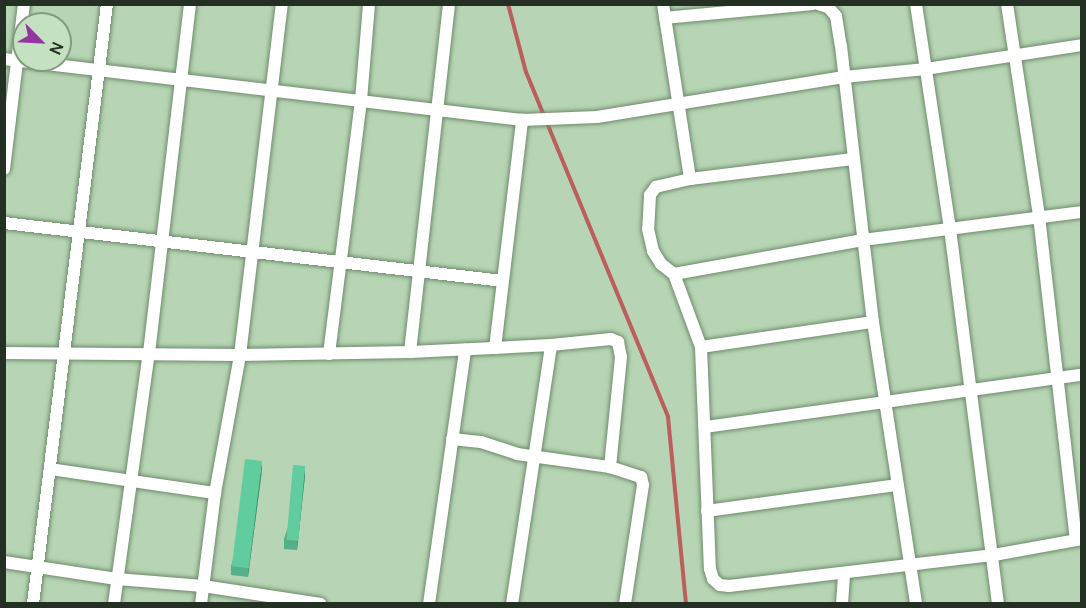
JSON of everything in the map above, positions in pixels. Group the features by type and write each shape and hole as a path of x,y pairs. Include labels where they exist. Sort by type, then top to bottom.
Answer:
{"street":[{"path":"4,170 11,60 24,4"},
{"path":"33,603 107,4"},
{"path":"114,603 149,353 190,4"},
{"path":"201,603 215,494 240,355 282,4"},
{"path":"329,354 361,100 369,4"},
{"path":"410,352 449,4"},
{"path":"663,4 690,179"},
{"path":"665,18 812,4"},
{"path":"916,4 950,229 999,603"},
{"path":"853,159 690,179 656,187 650,195 648,229 653,251 661,264 674,274 701,347 710,569 713,579 720,585 994,555 1079,539 1039,216 1007,4"},
{"path":"825,5 836,16 873,322 916,603"},
{"path":"11,60 522,120 597,117 844,77 926,69 1082,45"},
{"path":"495,348 522,120"},
{"path":"674,274 863,240 1082,212"},
{"path":"4,223 502,281"},
{"path":"701,347 873,322"},
{"path":"4,353 329,354 465,350 612,339 618,342 621,357 610,467"},
{"path":"512,603 551,345"},
{"path":"429,603 465,350"},
{"path":"705,427 886,400 1082,375"},
{"path":"452,439 481,442 507,451 535,456 610,467 641,477 644,485 625,603"},
{"path":"50,469 215,494"},
{"path":"707,511 897,484"},
{"path":"4,562 117,579 203,586 292,601 321,603"},
{"path":"842,603 844,573"}],"building":[{"path":"245,459 262,461 249,568 232,566"},
{"path":"293,465 305,466 298,541 286,540"}],"waterway":[{"path":"508,4 526,72 668,417 686,604"}]}
